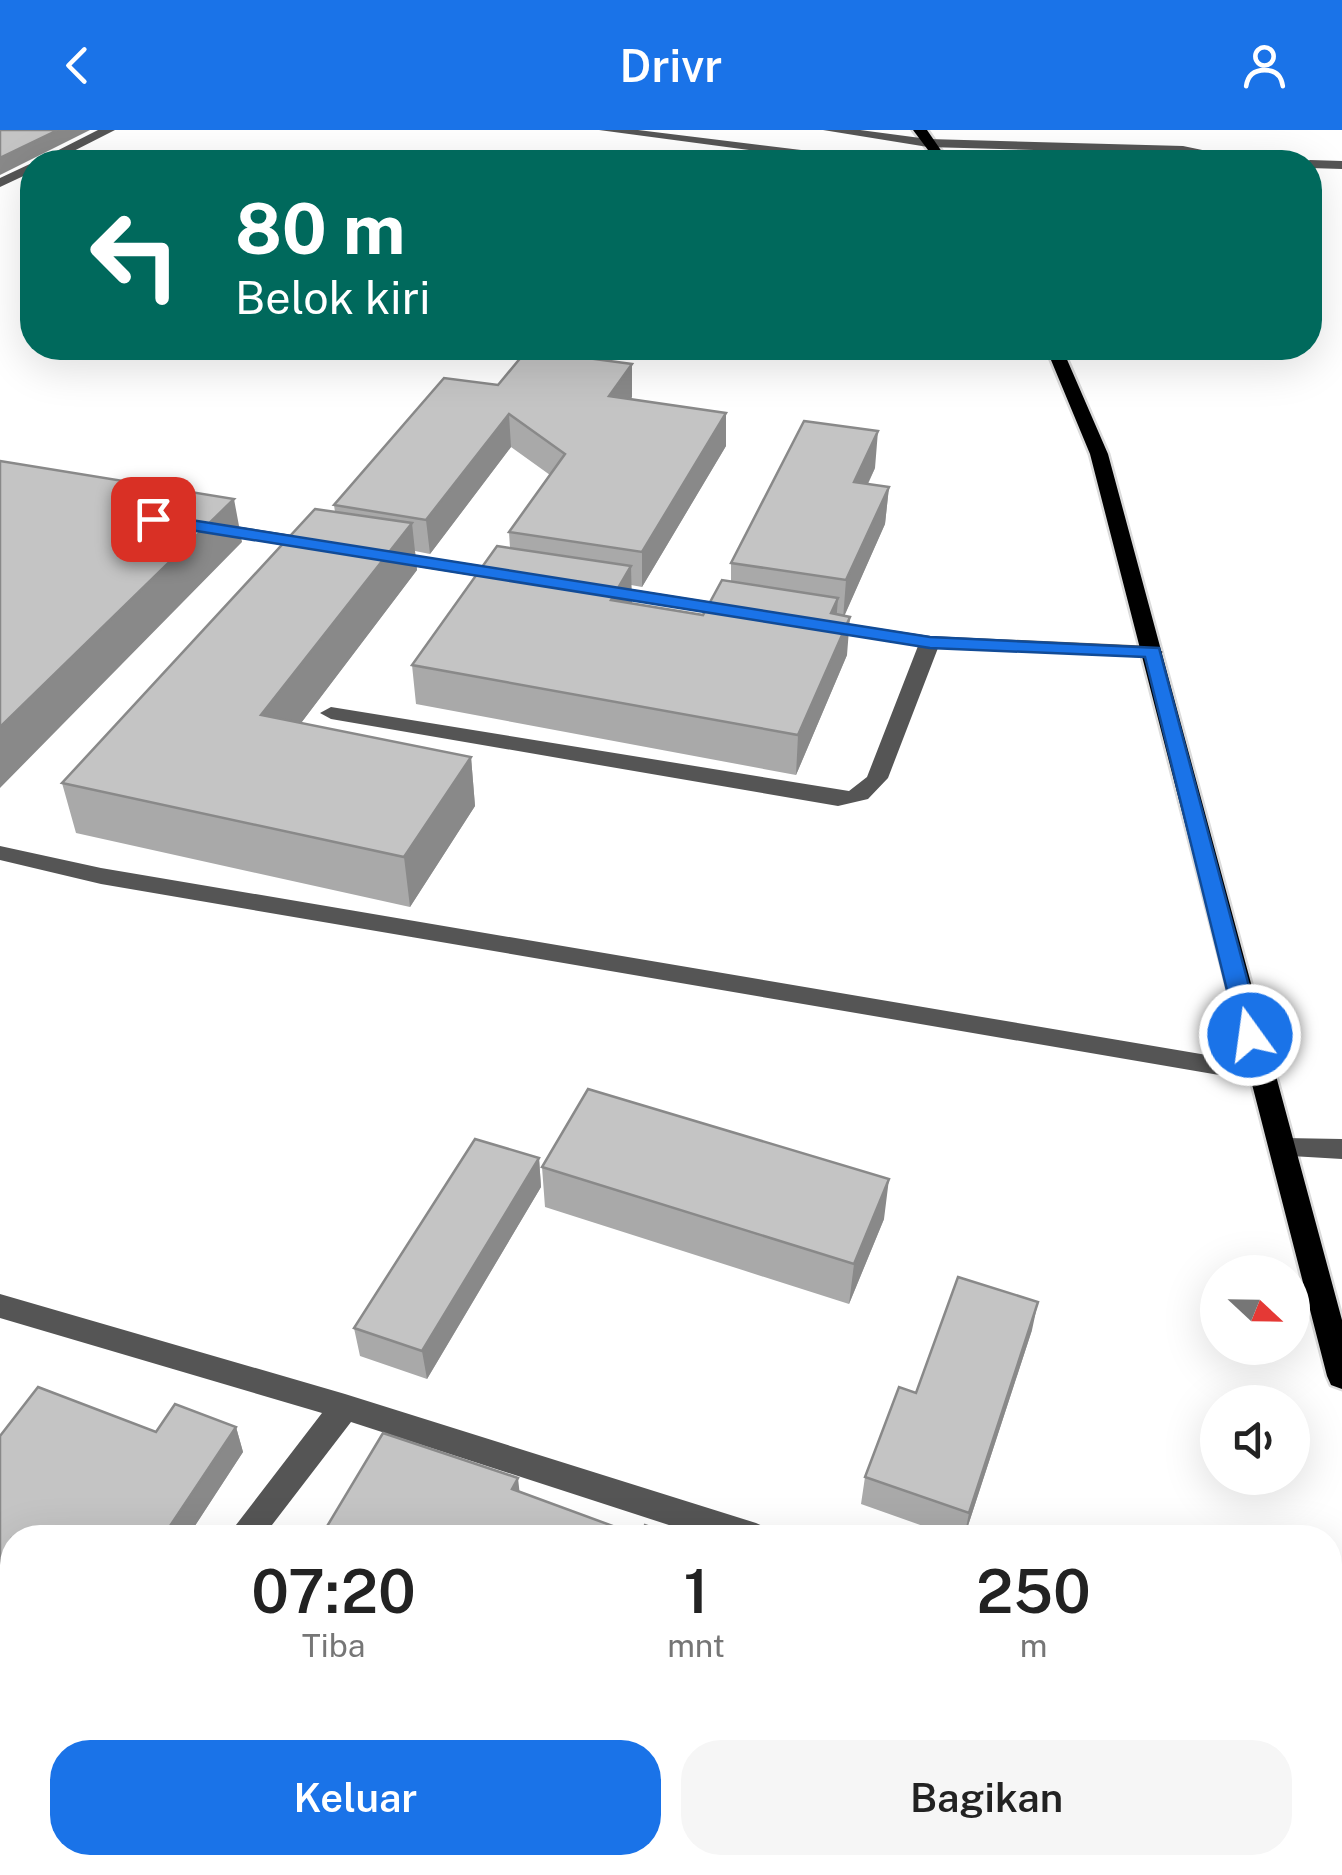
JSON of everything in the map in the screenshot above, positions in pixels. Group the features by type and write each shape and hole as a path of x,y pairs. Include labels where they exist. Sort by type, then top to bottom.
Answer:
{"main road":[{"path":"1059,360 1099,454 1342,1376"}],"street":[{"path":"67,150 108,130"},
{"path":"606,130 769,150"},
{"path":"830,130 1211,150"},
{"path":"195,526 332,548"},
{"path":"371,554 527,578"},
{"path":"586,588 762,616"},
{"path":"800,622 930,642 1152,652"},
{"path":"331,713 838,799 854,798 864,794 876,778 930,642"},
{"path":"0,853 120,879 1260,1073"},
{"path":"1284,1148 1342,1150"},
{"path":"0,1306 345,1407 715,1525"},
{"path":"252,1525 345,1407"}],"building":[{"path":"0,130 58,130 0,158"},
{"path":"519,360 602,360 632,364 609,396 726,413 642,552 509,532 565,454 509,414 426,520 334,505 444,378 498,385"},
{"path":"804,421 878,431 854,482 889,487 846,580 731,563"},
{"path":"0,461 234,499 0,727"},
{"path":"315,509 412,523 261,715 471,757 404,857 62,783"},
{"path":"497,546 631,566 611,600 703,615 722,580 838,598 831,613 850,617 798,735 412,665"},
{"path":"588,1089 889,1179 854,1264 542,1167"},
{"path":"475,1139 539,1158 422,1351 354,1328"},
{"path":"958,1277 1038,1302 969,1513 865,1477 899,1387 916,1393"},
{"path":"38,1387 156,1432 175,1404 236,1427 171,1525 0,1525 0,1436"},
{"path":"383,1433 518,1478 512,1489 610,1525 328,1525"}],"route":[{"path":"153,519 930,642 1152,652 1250,1035"}]}
